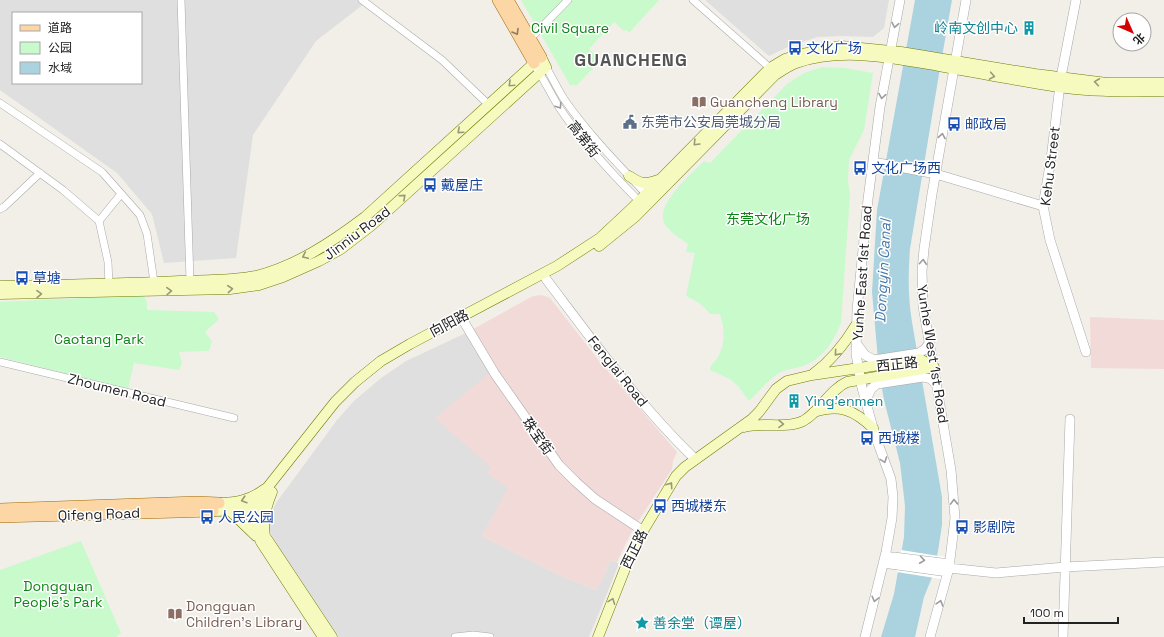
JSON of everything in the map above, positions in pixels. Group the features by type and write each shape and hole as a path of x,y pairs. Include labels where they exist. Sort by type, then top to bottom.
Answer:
{"main road":[{"path":"498,0 540,65"},
{"path":"508,0 530,39 540,65"},
{"name":"向阳路","path":"462,320 546,279 604,243 658,186 772,72 815,58 841,55 889,54 1061,82"},
{"path":"0,286 109,285 229,279 255,276 278,268 334,240 365,217 489,105 540,65"},
{"name":"Jinniu Road","path":"0,294 230,290 283,277 319,261 340,249 372,225 540,65"},
{"path":"1061,82 1164,83"},
{"path":"1061,82 1105,91 1164,91"},
{"path":"629,176 638,182 658,186"},
{"name":"向阳路","path":"269,490 340,406 359,387 385,366 557,266 600,238 646,200"},
{"path":"812,375 834,356 848,339 856,325"},
{"name":"西正路","path":"598,637 627,561 642,530 676,476 684,467 742,427 759,412 782,384 787,381 812,375 859,374 875,371 920,356 934,367 922,373 875,371"},
{"name":"西正路","path":"742,427 759,424 797,423 806,419 843,384 859,374"},
{"path":"814,412 831,408 845,410 857,415 873,428"},
{"path":"198,506 245,501 269,490"},
{"path":"269,490 257,506 254,525 259,538 269,555"},
{"path":"269,490 265,514 265,536 279,563 323,637"},
{"path":"214,505 230,511 259,538 279,563 332,637"},
{"path":"214,505 279,563"},
{"name":"Qifeng Road","path":"0,509 198,506"},
{"name":"Qifeng Road","path":"0,517 198,506"},
{"path":"230,511 246,510 257,506"}],"street":[{"path":"181,0 190,281"},
{"path":"362,0 442,60 489,105"},
{"path":"530,39 568,0"},
{"path":"693,0 772,72"},
{"name":"Yunhe East 1st Road","path":"865,637 884,560 892,518 893,497 891,479 865,402 859,374 856,325 859,275 873,162 889,54 900,0"},
{"name":"Yunhe West 1st Road","path":"930,637 947,568 955,518 954,495 924,306 922,271 931,173 966,0"},
{"name":"Kehu Street","path":"1076,0 1061,82 1044,206 1050,240 1086,352"},
{"name":"高第街","path":"540,65 574,112 610,156 629,176 646,200"},
{"name":"高第街","path":"540,65 557,104 584,140 602,162 646,200"},
{"path":"0,103 102,172 140,215 147,234 154,282"},
{"path":"0,144 63,190 99,221 108,262 109,285"},
{"path":"873,162 931,173 1044,206"},
{"path":"0,210 40,173"},
{"path":"99,221 121,194"},
{"name":"Fenglai Road","path":"546,279 605,358 667,430 695,459"},
{"name":"珠宝街","path":"462,320 495,374 559,465 595,499 642,530"},
{"path":"920,356 930,342"},
{"path":"856,343 866,355 875,371 865,402"},
{"name":"Zhoumen Road","path":"0,362 234,418"},
{"path":"922,373 937,385"},
{"path":"1063,637 1070,419"},
{"path":"884,560 996,573 1065,567 1164,562"},
{"path":"455,637 473,635 490,637"}],"shaded area":[{"path":"0,0 369,0 316,41 253,135 236,258 164,263 152,214 117,173 0,90"},
{"path":"705,0 889,0 884,28 873,37 818,37 792,45 769,56"},
{"path":"542,295 550,298 600,362 677,452 673,461 672,469 632,531 617,562 610,560 601,583 599,583 596,590 559,575 482,536 508,488 487,473 491,467 435,418 490,373 466,333 533,296"},
{"path":"1090,317 1164,320 1164,369 1091,368"},
{"path":"466,333 490,373 492,467 487,473 509,488 482,536 559,575 596,590 599,582 601,583 610,560 619,563 589,637 339,637 266,525 276,503 337,420 354,401 381,378 406,361"}],"green space":[{"name":"Civil Square","path":"521,0 659,0 629,33 626,30 624,31 614,22 589,49 599,59 599,62 577,85 570,85"},
{"name":"东莞文化广场","path":"822,67 845,68 873,73 864,130 849,160 848,180 850,195 841,323 830,344 821,355 808,364 779,373 749,401 738,386 730,379 710,370 723,345 723,324 720,314 710,314 700,304 686,296 695,253 686,252 688,244 668,229 663,218 664,210 668,201 683,182 704,161 710,163 787,84 804,73"},
{"name":"Caotang Park","path":"143,295 147,302 147,310 214,312 219,319 205,332 212,341 209,351 179,352 182,363 179,370 134,363 128,389 0,357 0,302"},
{"name":"Dongguan People's Park","path":"81,541 121,633 116,637 0,637 0,570"}],"water":[{"name":"Dongyin Canal","path":"915,0 952,0 910,249 909,277 912,322 942,497 942,525 933,575 924,597 915,637 881,637 894,594 904,537 905,506 900,463 884,400 879,371 872,292 877,210"}],"pier":[{"path":"901,550 945,557 941,579 897,572"}],"place":[{"name":"岭南文创中心","path":"1029,28"},
{"name":"文化广场","path":"795,48"},
{"name":"Guancheng Library","path":"699,102"},
{"name":"东莞市公安局莞城分局","path":"630,122"},
{"name":"邮政局","path":"954,124"},
{"name":"文化广场西","path":"860,168"},
{"name":"戴屋庄","path":"430,185"},
{"name":"草塘","path":"22,278"},
{"name":"Ying'enmen","path":"794,401"},
{"name":"西城楼","path":"867,438"},
{"name":"西城楼东","path":"660,506"},
{"name":"人民公园","path":"207,517"},
{"name":"影剧院","path":"962,527"},
{"name":"Dongguan Children's Library","path":"175,614"},
{"name":"善余堂（谭屋）","path":"642,623"}],"district":[{"name":"GUANCHENG","path":"631,60"}]}
